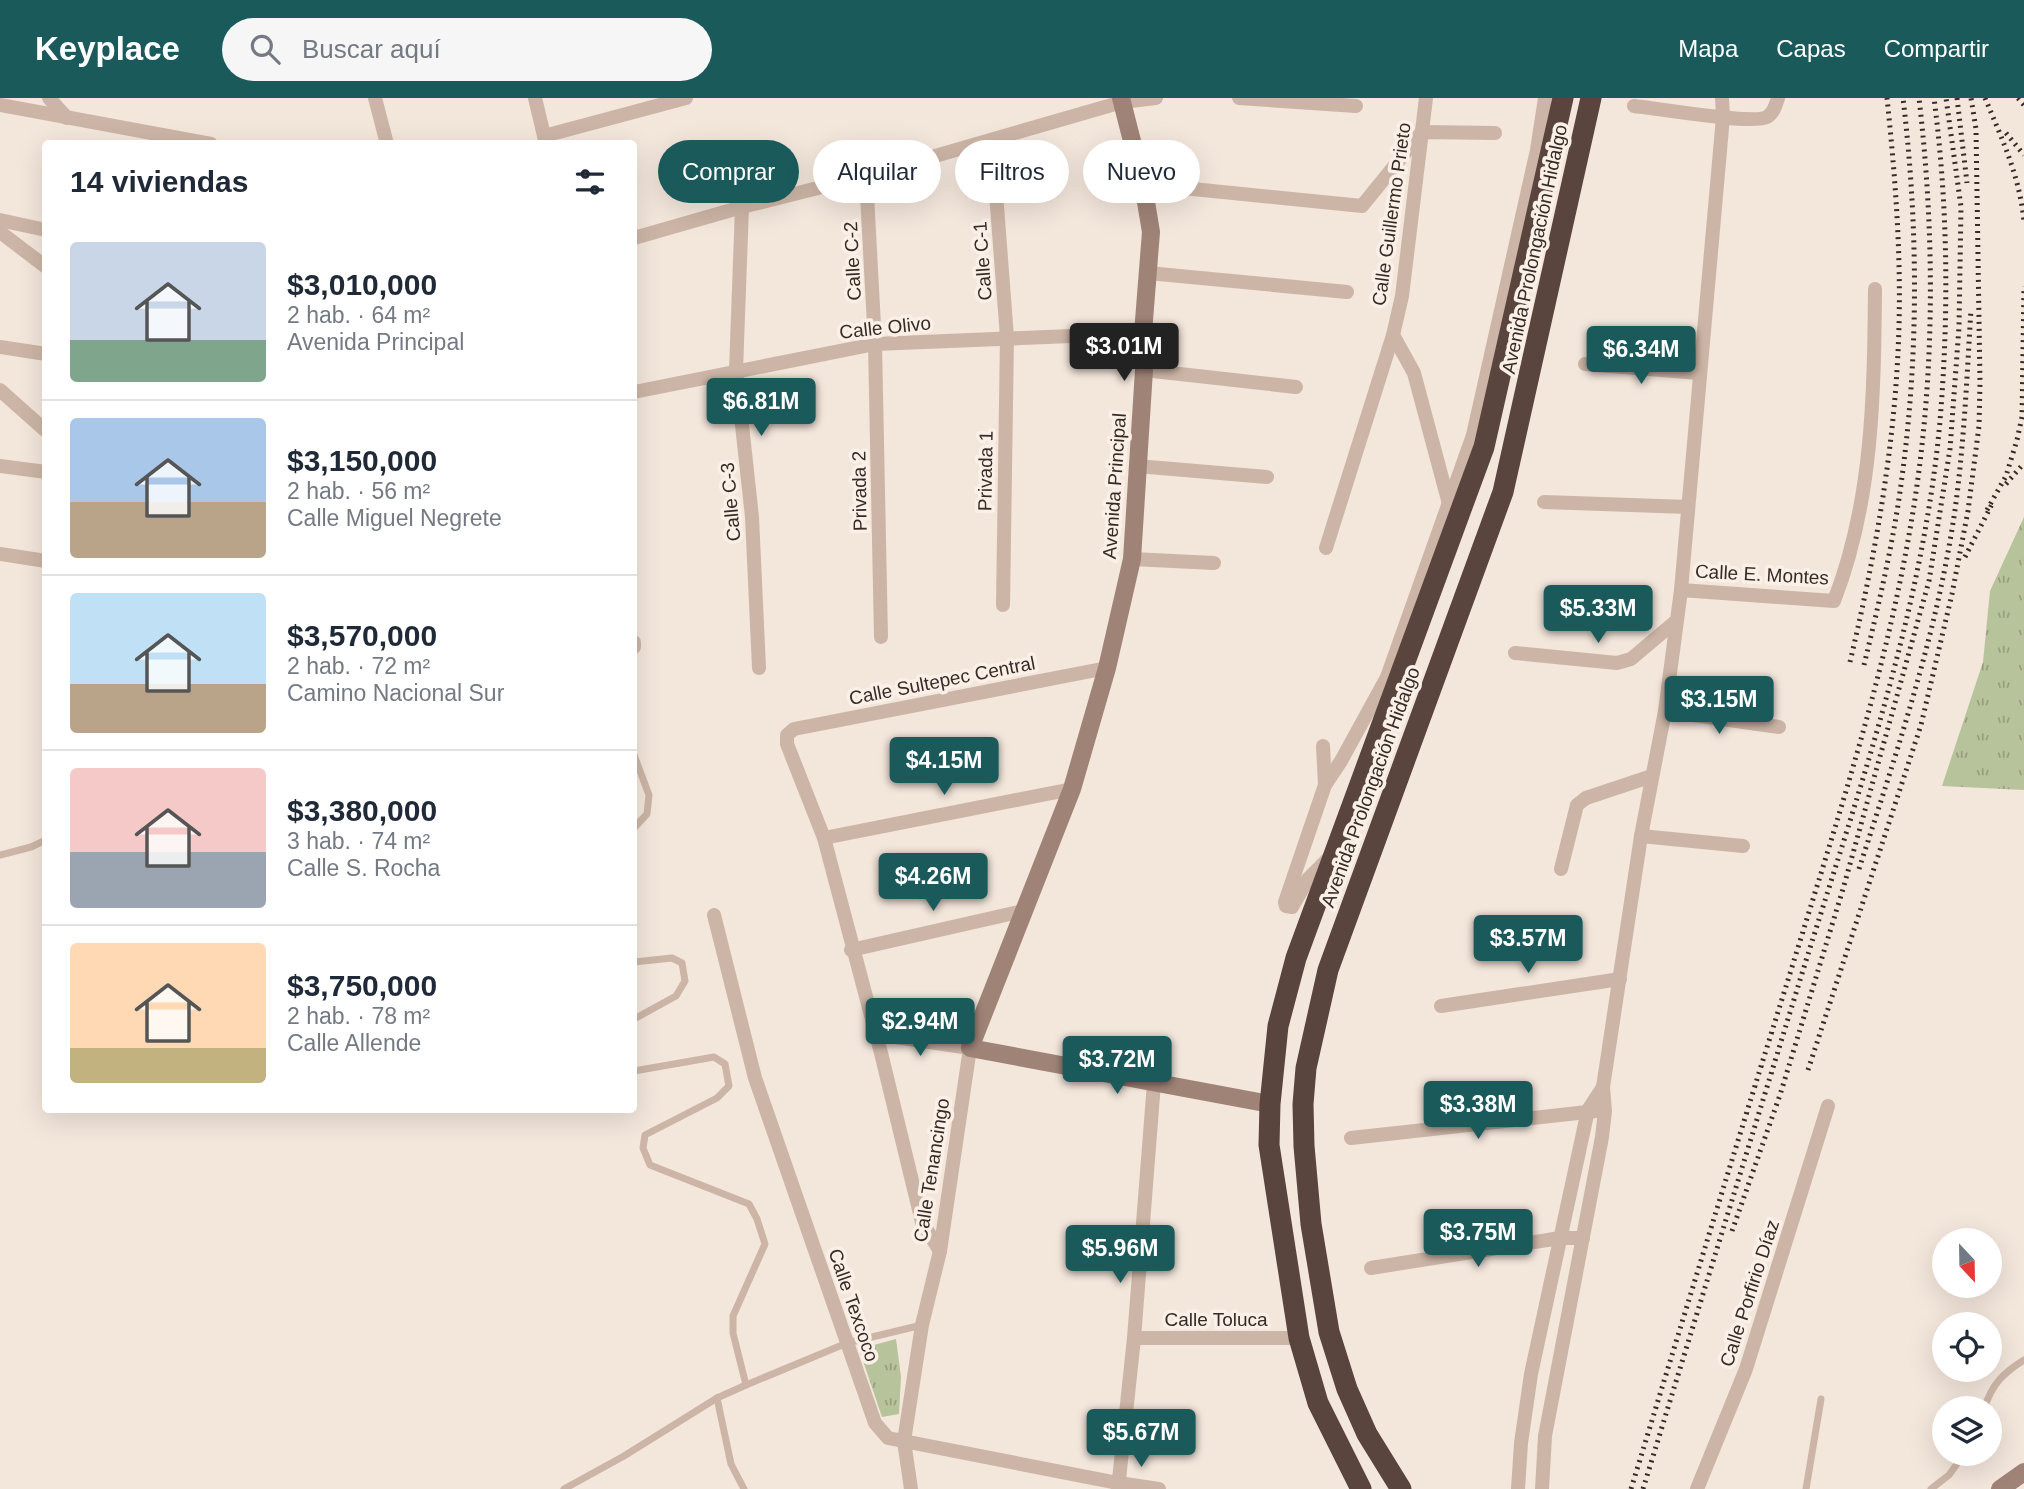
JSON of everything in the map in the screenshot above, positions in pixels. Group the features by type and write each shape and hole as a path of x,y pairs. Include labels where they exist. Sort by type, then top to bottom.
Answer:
{"highway":[{"name":"Avenida Prolongación Hidalgo","path":"1361,1489 1318,1403 1299,1338 1269,1145 1278,1026 1296,958 1484,447 1563,98"},
{"name":"Avenida Prolongación Hidalgo","path":"1401,1489 1367,1434 1347,1389 1329,1332 1311,1224 1304,1146 1304,1093 1313,1032 1328,970 1503,492 1591,98"},
{"path":"1278,1026 1313,1032"}],"street":[{"path":"49,98 66,118"},
{"path":"376,98 386,140"},
{"path":"535,98 545,140 686,98"},
{"path":"995,140 1121,100 1156,98"},
{"path":"1238,98 1356,106"},
{"name":"Calle Guillermo Prieto","path":"1326,548 1393,335 1402,296 1426,98"},
{"path":"1336,852 1308,879 1293,907 1286,906 1297,863 1325,785 1342,761 1387,677 1474,435 1537,150 1545,98"},
{"path":"1542,1489 1545,1436 1605,1111 1603,1087 1641,836 1665,711 1681,590 1723,117 1722,98"},
{"path":"1634,106 1758,119 1767,117 1773,111 1778,98"},
{"name":"Avenida Principal","path":"1121,100 1131,140"},
{"path":"0,105 189,140"},
{"path":"1200,190 1362,206 1422,132 1495,133"},
{"path":"637,237 813,189"},
{"name":"Calle C-2","path":"867,203 875,344"},
{"name":"Calle C-1","path":"997,203 1007,337"},
{"name":"Avenida Principal","path":"1107,668 1132,559 1144,370 1143,333 1151,232 1146,203"},
{"name":"Calle C-3","path":"742,207 736,370 752,517 759,668"},
{"path":"0,220 42,229"},
{"path":"0,232 42,264"},
{"path":"1148,273 1347,292"},
{"name":"Calle E. Montes","path":"1681,590 1834,601 1858,525 1869,456 1874,391 1875,289"},
{"name":"Calle Olivo","path":"637,391 875,344 1143,333"},
{"path":"1393,335 1414,373 1450,506"},
{"name":"Privada 1","path":"1003,605 1007,337"},
{"name":"Privada 2","path":"875,344 881,637"},
{"path":"0,347 42,353"},
{"path":"1586,364 1699,373"},
{"path":"1144,370 1296,387"},
{"path":"0,390 42,427"},
{"path":"0,466 42,471"},
{"path":"1137,466 1267,477"},
{"path":"1544,502 1688,507"},
{"path":"0,554 42,560"},
{"path":"1132,559 1214,563"},
{"path":"1515,653 1617,663 1631,659 1676,621"},
{"name":"Calle Sultepec Central","path":"824,838 787,744 788,736 794,729 1107,668"},
{"name":"Calle Tenancingo","path":"911,1489 904,1441 922,1325 940,1251 970,1048 1072,789 1107,668"},
{"path":"1665,711 1779,727"},
{"path":"1323,747 1325,785"},
{"path":"1561,869 1577,804 1586,798 1652,776"},
{"path":"940,1251 922,1222 824,838 1072,789"},
{"path":"1641,836 1743,846"},
{"path":"851,950 1023,911"},
{"name":"Calle Texcoco","path":"714,915 755,1078 875,1423 888,1438 1118,1486 1159,1489"},
{"path":"1441,1006 1620,979"},
{"path":"875,1034 970,1048 1270,1104"},
{"name":"Calle Toluca","path":"1118,1486 1134,1338 1154,1083"},
{"path":"1518,1489 1521,1443 1531,1374 1588,1110 1603,1087"},
{"name":"Calle Porfirio Díaz","path":"1697,1489 1746,1369 1828,1106"},
{"path":"1351,1138 1588,1110 1605,1111"},
{"path":"1371,1268 1560,1238 1583,1238"},
{"name":"Calle Toluca","path":"1134,1338 1299,1338"},
{"path":"2000,1489 2024,1472"}],"lane":[{"path":"637,762 649,794 647,814 637,825"},
{"path":"0,855 31,848 42,842"},
{"path":"637,962 672,958 682,963 685,981 676,996 637,1016"},
{"path":"637,1070 714,1057 725,1065 729,1086 717,1098 645,1135 643,1148 649,1165 749,1204 757,1219 765,1244 733,1316 733,1333 746,1385"},
{"path":"564,1489 624,1456 717,1398 847,1343 922,1325"},
{"path":"1988,1396 2003,1373 2024,1360"},
{"path":"717,1398 731,1464 744,1489"},
{"path":"1806,1489 1821,1399"},
{"path":"1931,1489 1950,1475 1956,1466"}],"green space":[{"path":"2024,517 2024,790 1942,786 1983,662 1990,591"},
{"path":"896,1339 901,1377 899,1414 882,1417 859,1349"}],"railway":[{"path":"1850,662 1883,496 1897,369 1898,240 1887,98"},
{"path":"1864,665 1895,524 1908,429 1914,334 1914,240 1903,98"},
{"path":"1631,1489 1839,815 1871,704 1898,592 1918,481 1928,372 1930,262 1925,153 1919,98"},
{"path":"1643,1489 1885,704 1919,563 1940,421 1945,340 1946,260 1934,98"},
{"path":"1732,1231 1780,1095 1843,889 1929,581 1950,449 1959,327 1961,207 1946,98"},
{"path":"1957,98 1967,183"},
{"path":"1808,1070 1921,725 1952,594 1968,511 1979,426 1980,383 1976,129 1971,98"},
{"path":"1985,98 2014,174 2024,222"},
{"path":"2018,98 2024,105"},
{"path":"2006,133 2024,155"},
{"path":"1987,510 2006,476 2022,417 2024,286"},
{"path":"1859,869 1914,692 1938,602 1961,460 1971,309"},
{"path":"2006,484 2024,463"},
{"path":"1965,557 1992,504"}]}
